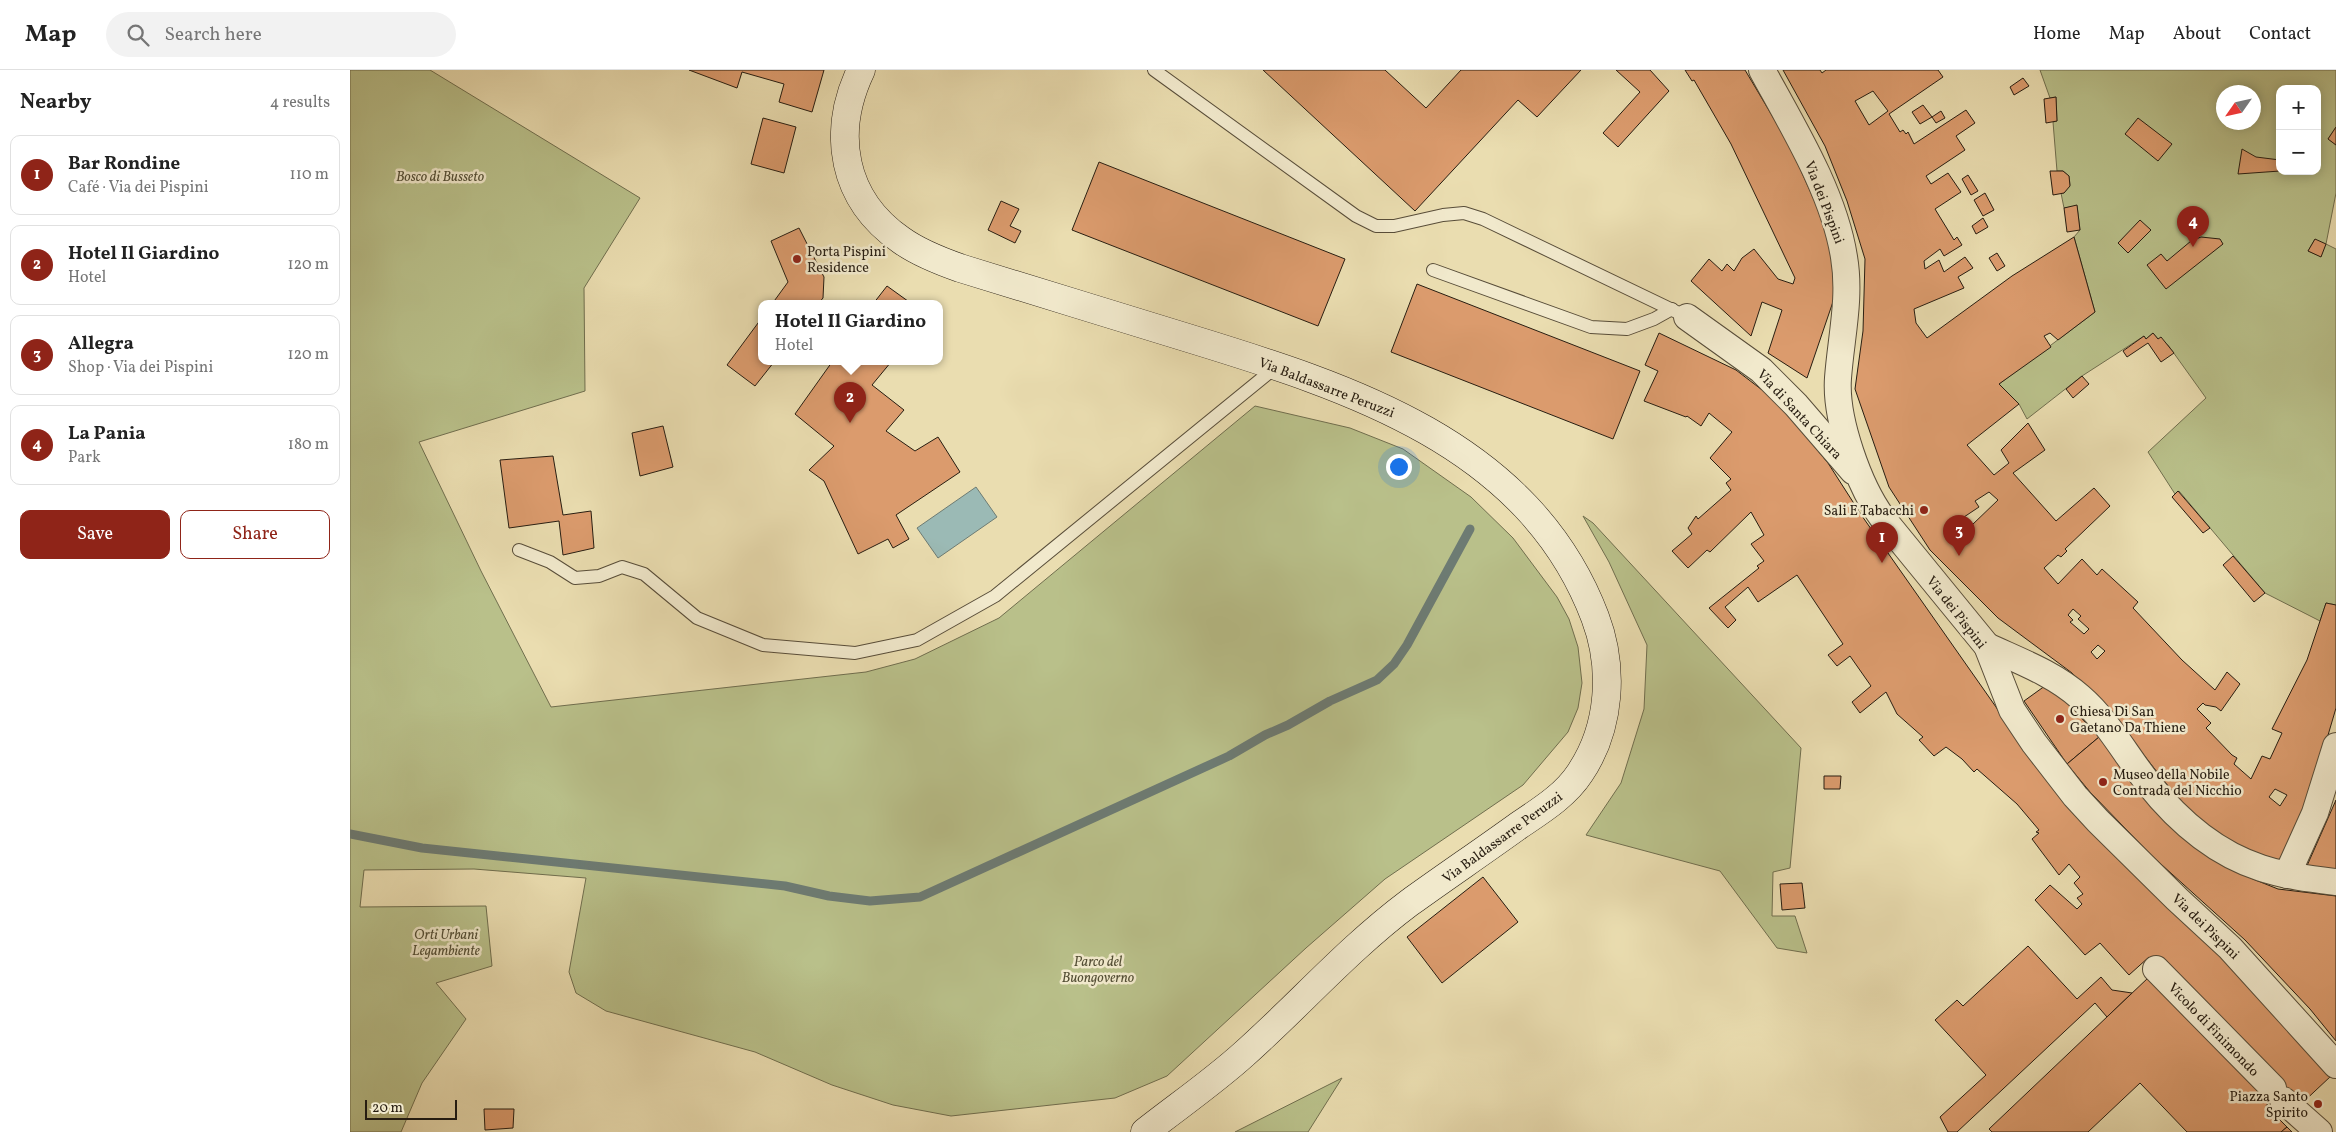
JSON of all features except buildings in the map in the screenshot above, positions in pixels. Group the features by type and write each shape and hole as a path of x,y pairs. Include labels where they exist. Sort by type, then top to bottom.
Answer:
{"street":[{"name":"Via Baldassarre Peruzzi","path":"862,70 853,87 844,119 847,163 859,192 871,210 901,240 922,253 960,268 1278,365 1364,398 1440,437 1502,484 1531,514 1559,549 1577,578 1598,625 1606,663 1607,686 1604,718 1593,748 1583,768 1571,785 1559,796 1407,905 1316,984 1244,1054 1145,1132"},
{"name":"Via dei Pispini","path":"1762,70 1793,126 1820,184 1839,235 1844,255 1848,294 1838,391 1845,428 1860,480 1884,520 1987,646 2012,710 2034,743 2075,796 2098,822 2230,948 2336,1065"},
{"name":"Via di Santa Chiara","path":"1680,313 1761,370 1796,405 1860,480"},
{"path":"1987,646 2057,679 2081,698 2103,720 2148,782 2171,809 2197,833 2232,856 2261,868 2287,875 2336,882"},
{"path":"2287,875 2315,813 2336,746"},
{"name":"Vicolo di Finimondo","path":"2156,969 2278,1094 2319,1132"}],"lane":[{"path":"1154,70 1356,216 1376,226 1394,226 1443,215 1464,213 1477,217 1680,313"},
{"path":"1433,270 1591,327 1615,330 1627,329 1654,319 1680,313"},
{"path":"519,550 550,562 575,578 599,576 622,567 644,574 697,618 763,645 855,653 917,640 995,596 1278,365"}],"green space":[{"path":"350,70 430,70 640,198 584,288 585,391 419,442 481,571 551,707 866,672 915,659 999,618 1255,406 1350,428 1403,449 1471,497 1513,538 1557,597 1569,619 1578,647 1582,683 1578,708 1568,732 1523,785 1385,879 1306,948 1167,1076 1115,1098 951,1116 893,1105 832,1085 755,1052 606,1011 576,993 569,972 586,878 474,869 364,870 360,907 486,906 492,966 436,983 466,1019 422,1083 401,1132 350,1132"},
{"path":"2040,70 2336,70 2336,127 2328,139 2336,145 2336,193 2326,244 2336,249 2336,605 2326,603 2320,621 2265,593 2179,491 2175,494 2148,452 2206,398 2168,345 2158,339 2153,333 2146,339 2144,336 2082,376 2027,419 2019,404 1999,384 2095,312 2074,237 2080,230 2077,206 2064,208 2061,193 2064,193 2070,185 2069,176 2063,171 2057,171 2053,122 2057,121 2056,97 2050,98","holes":["2315,239 2320,256 2308,251"]},
{"path":"1583,516 1593,523 1801,748 1790,868 1773,872 1772,916 1795,916 1807,953 1777,948 1720,871 1586,835 1621,783 1644,709 1647,645 1609,562"},
{"path":"1342,1078 1308,1132 1235,1132"}],"water":[{"path":"976,487 997,517 938,558 917,528"}],"waterway":[{"path":"350,834 422,848 785,886 829,896 870,901 920,897 1229,756 1330,701 1377,680 1394,664 1407,645 1470,529"}],"place":[{"name":"La Pania","path":"2193,247"},
{"name":"Porta Pispini Residence","path":"797,259"},
{"name":"Hotel Il Giardino","path":"850,423"},
{"name":"Sali E Tabacchi","path":"1924,510"},
{"name":"Allegra","path":"1959,556"},
{"name":"Bar Rondine","path":"1882,563"},
{"name":"Chiesa Di San Gaetano Da Thiene","path":"2060,719"},
{"name":"Museo della Nobile Contrada del Nicchio","path":"2103,782"},
{"name":"Piazza Santo Spirito","path":"2318,1104"}],"park label":[{"name":"Bosco di Busseto","path":"440,176"},
{"name":"Orti Urbani Legambiente","path":"446,942"},
{"name":"Parco del Buongoverno","path":"1098,970"}]}
